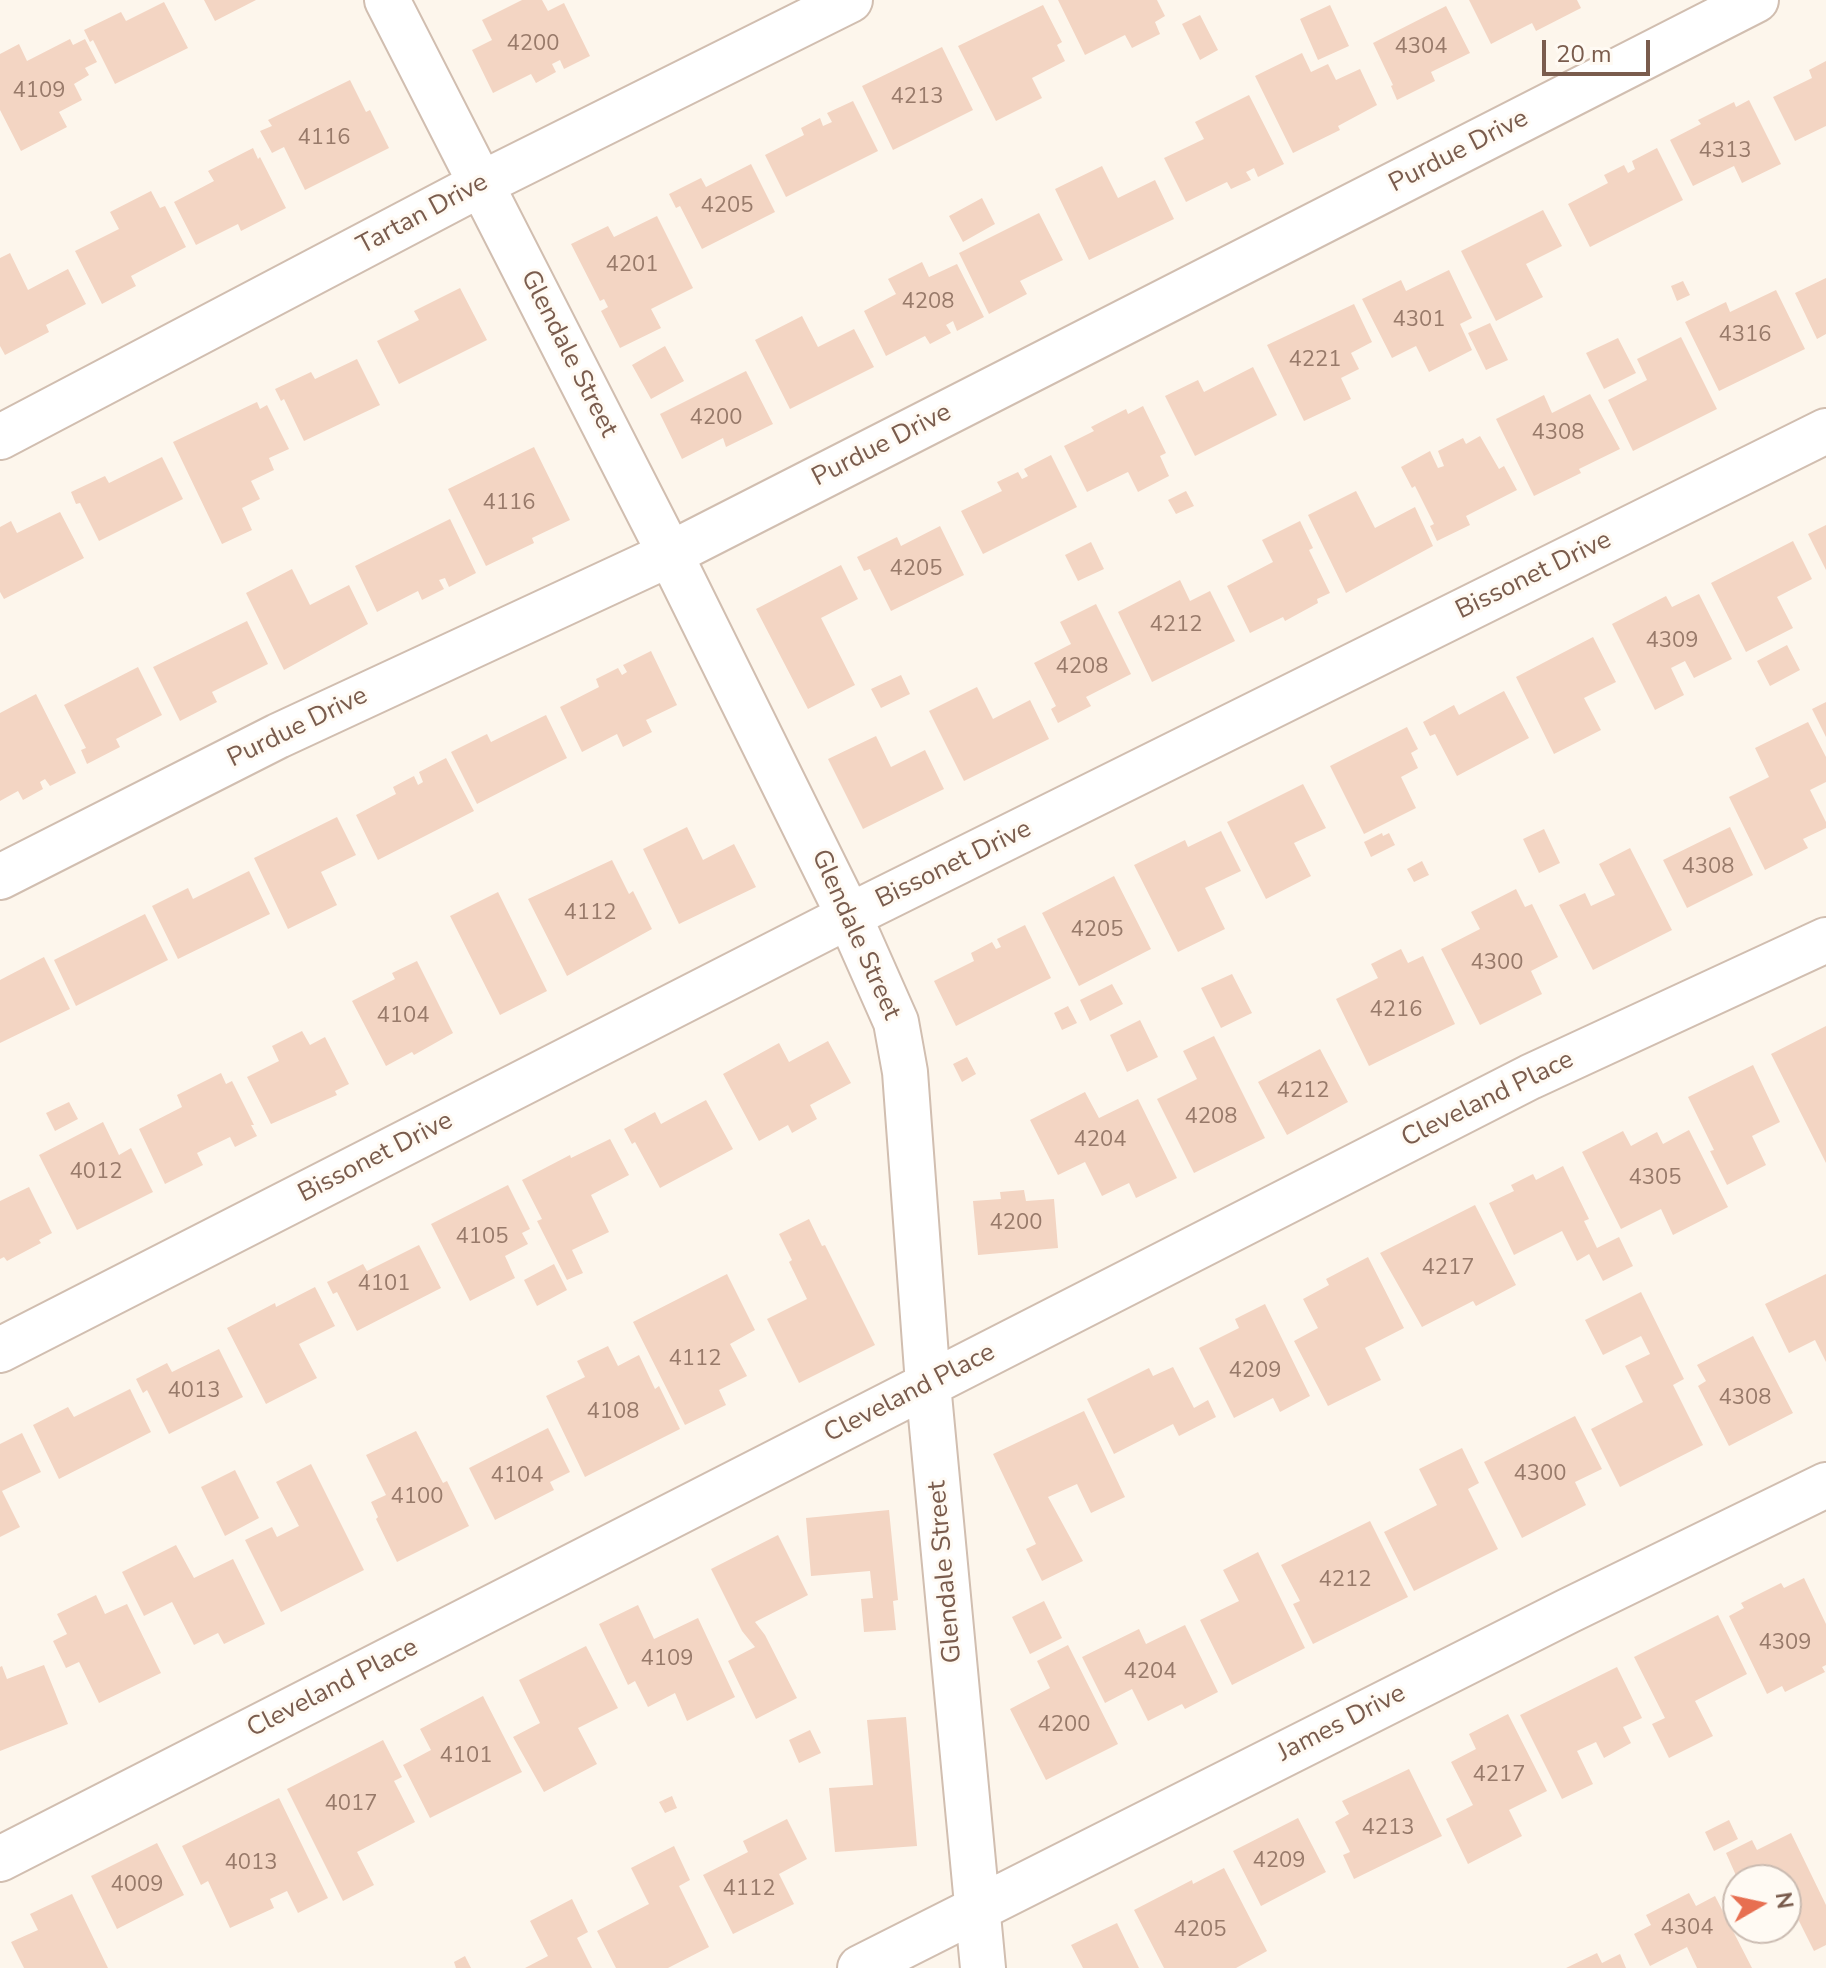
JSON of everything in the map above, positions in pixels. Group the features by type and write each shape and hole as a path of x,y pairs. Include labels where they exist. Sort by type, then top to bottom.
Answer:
{"street":[{"name":"Glendale Street","path":"387,0 670,554 849,916 896,1022 905,1072 928,1384 983,1968"},
{"name":"Tartan Drive","path":"0,437 481,184 850,0"},
{"name":"Purdue Drive","path":"0,877 278,736 670,554 1756,0"},
{"name":"Bissonet Drive","path":"0,1350 849,916 1826,431"},
{"name":"Cleveland Place","path":"0,1859 1530,1077 1826,940"},
{"name":"James Drive","path":"860,1968 1568,1611 1826,1485"}],"building":[{"path":"204,0 256,0 215,21"},
{"path":"522,0 542,0 548,11 564,3 590,56 564,69 560,60 552,64 556,72 536,83 531,74 493,93 472,50 492,40 482,20"},
{"path":"1058,0 1157,0 1165,16 1155,22 1160,34 1132,48 1125,35 1085,55"},
{"path":"1469,0 1577,0 1581,8 1536,31 1532,23 1491,44"},
{"path":"164,2 188,48 115,84 93,40 90,42 84,30 121,12 126,21"},
{"path":"1043,5 1062,42 1057,45 1065,61 1032,78 1042,98 996,121 958,46"},
{"path":"1330,5 1349,46 1318,60 1300,19"},
{"path":"1446,6 1470,53 1431,72 1435,81 1397,100 1373,43"},
{"path":"1200,15 1218,50 1200,60 1182,24"},
{"path":"70,39 73,45 85,39 97,62 85,68 89,75 74,84 82,100 59,112 67,127 21,151 0,110 0,54 19,44 27,61"},
{"path":"942,47 973,110 893,150 862,86"},
{"path":"1302,53 1311,72 1328,64 1336,80 1360,69 1377,105 1338,126 1340,130 1293,153 1255,76"},
{"path":"1826,61 1826,126 1795,141 1773,97 1812,78 1809,70"},
{"path":"350,80 366,112 370,110 389,148 305,190 284,147 272,153 260,131 272,126 268,120"},
{"path":"1249,95 1284,164 1258,177 1254,168 1246,172 1251,180 1231,189 1227,182 1186,202 1164,158 1204,139 1195,122"},
{"path":"1749,100 1781,164 1742,183 1734,166 1693,186 1670,140 1701,124 1698,120 1734,102 1736,107"},
{"path":"853,101 878,151 786,197 765,155 804,135 801,128 820,118 823,126 832,122 827,113"},
{"path":"253,148 286,208 241,231 238,224 196,245 174,202 214,181 208,171"},
{"path":"1657,148 1683,200 1590,247 1568,204 1608,183 1604,175 1624,165 1628,173 1635,169 1632,161"},
{"path":"751,164 775,212 702,249 680,206 676,208 669,194 701,178 706,187"},
{"path":"1102,166 1118,198 1155,180 1174,219 1089,260 1055,189"},
{"path":"151,191 160,208 165,206 186,247 131,276 136,286 102,304 75,251 119,229 110,212"},
{"path":"982,198 995,224 963,242 949,216"},
{"path":"1543,210 1562,246 1526,264 1543,297 1496,321 1461,251"},
{"path":"1039,213 1063,260 1020,281 1027,294 989,314 959,253"},
{"path":"657,216 693,288 651,309 661,328 620,348 601,311 608,307 604,299 600,301 571,244 608,226 614,237"},
{"path":"10,253 28,290 68,269 86,304 46,325 49,332 5,355 0,346 0,258"},
{"path":"922,262 929,277 957,264 984,317 957,331 953,321 946,325 951,333 930,344 925,336 886,356 864,311 896,294 888,279"},
{"path":"1449,270 1472,318 1460,324 1472,350 1429,372 1416,346 1392,358 1362,299 1401,280 1406,291"},
{"path":"1826,278 1826,334 1817,339 1795,293"},
{"path":"1683,281 1690,295 1677,301 1671,286"},
{"path":"460,288 487,340 399,384 377,341 419,320 414,311"},
{"path":"1776,290 1805,349 1719,391 1685,322 1726,302 1730,312"},
{"path":"1354,304 1372,342 1351,353 1359,369 1341,378 1351,399 1304,421 1267,345"},
{"path":"802,316 818,347 854,329 874,367 790,409 755,340"},
{"path":"1490,323 1508,360 1486,370 1468,333"},
{"path":"1681,337 1717,409 1633,451 1608,400 1647,380 1637,359"},
{"path":"1618,338 1636,373 1604,389 1586,353"},
{"path":"665,346 684,381 651,399 632,365"},
{"path":"357,359 380,405 304,441 284,399 281,401 275,389 311,372 315,379"},
{"path":"1253,367 1277,415 1195,456 1165,396 1198,380 1204,392"},
{"path":"746,371 773,424 726,447 723,438 682,459 660,414"},
{"path":"1590,394 1620,449 1534,496 1496,419 1544,395 1552,413"},
{"path":"257,402 260,409 267,405 289,449 269,458 274,470 251,481 260,499 242,508 252,530 222,544 173,442"},
{"path":"1143,406 1166,453 1160,456 1169,476 1138,492 1128,472 1087,492 1064,446 1094,431 1091,427 1126,409 1128,414"},
{"path":"1480,436 1499,469 1504,466 1517,490 1466,516 1470,525 1437,541 1430,526 1434,524 1415,486 1412,488 1401,467 1430,451 1438,468 1444,466 1438,451 1463,438 1466,444"},
{"path":"534,447 570,520 532,538 534,543 486,566 448,489"},
{"path":"1051,455 1077,507 983,554 961,511 1002,491 997,482 1018,472 1022,479 1028,476 1024,469"},
{"path":"162,457 183,499 99,541 71,492 105,476 109,483"},
{"path":"1186,491 1194,506 1176,514 1168,500"},
{"path":"1356,491 1375,528 1415,507 1433,546 1346,593 1308,515"},
{"path":"60,512 84,558 4,599 0,592 0,527 11,521 17,533"},
{"path":"450,519 476,573 449,587 445,578 439,580 444,589 422,600 418,591 377,612 355,566"},
{"path":"1300,521 1313,548 1309,550 1330,593 1285,621 1283,617 1250,633 1227,586 1273,562 1262,540"},
{"path":"1826,525 1826,570 1808,534"},
{"path":"940,526 964,575 891,611 870,569 864,571 857,557 897,537 901,546"},
{"path":"1793,541 1812,579 1777,597 1793,628 1746,652 1711,583"},
{"path":"1091,542 1104,569 1078,581 1065,555"},
{"path":"841,565 858,599 821,618 855,685 808,709 756,609"},
{"path":"292,569 310,605 349,585 368,624 284,670 246,593"},
{"path":"1180,580 1190,601 1210,591 1235,641 1152,682 1118,612"},
{"path":"1699,594 1732,659 1694,678 1685,661 1671,668 1684,695 1655,710 1612,624 1666,596 1672,607"},
{"path":"1096,604 1131,674 1086,697 1091,706 1058,723 1051,709 1056,706 1034,663 1071,644 1060,622"},
{"path":"247,621 268,664 212,692 217,702 180,721 153,667"},
{"path":"1593,637 1616,682 1584,698 1601,730 1554,754 1516,677"},
{"path":"1787,645 1800,670 1770,686 1757,661"},
{"path":"651,651 677,705 646,720 652,732 623,747 617,734 582,752 560,707 599,687 596,679 618,668 622,675 627,672 623,665"},
{"path":"138,667 162,715 116,739 120,747 87,764 81,750 86,748 64,705"},
{"path":"901,675 910,694 881,708 871,689"},
{"path":"977,687 993,719 1030,700 1049,739 964,781 929,711"},
{"path":"1504,691 1529,738 1457,776 1435,734 1430,736 1423,722 1454,705 1459,715"},
{"path":"36,694 76,773 50,786 45,779 40,782 43,789 23,800 18,791 0,801 0,713"},
{"path":"1826,702 1826,737 1812,709"},
{"path":"546,715 567,758 477,804 451,752 487,734 491,742"},
{"path":"1808,722 1826,757 1826,782 1810,790 1826,828 1803,839 1808,848 1765,870 1729,797 1769,777 1755,748"},
{"path":"1407,727 1418,749 1411,753 1418,768 1401,777 1416,808 1364,834 1330,766"},
{"path":"876,736 891,767 925,750 944,789 863,829 828,759"},
{"path":"446,758 474,811 378,860 356,815 396,794 393,787 414,776 418,785 423,782 419,772"},
{"path":"1303,784 1326,828 1294,843 1311,876 1266,899 1227,822"},
{"path":"337,817 356,855 321,872 337,905 288,929 254,858"},
{"path":"687,827 703,860 734,844 756,887 679,924 643,849"},
{"path":"1730,827 1753,875 1687,908 1663,860"},
{"path":"1544,829 1560,863 1539,873 1523,839"},
{"path":"1221,831 1241,871 1205,888 1225,929 1178,952 1134,865 1185,840 1188,847"},
{"path":"1382,833 1383,836 1389,833 1395,845 1371,857 1364,842"},
{"path":"1630,848 1672,930 1593,970 1559,905 1585,893 1591,906 1615,895 1599,864"},
{"path":"612,860 629,894 633,891 652,929 567,976 528,899"},
{"path":"1422,861 1429,875 1414,882 1407,869"},
{"path":"249,871 270,914 178,959 152,906 188,888 193,899"},
{"path":"1114,876 1151,949 1079,986 1042,913"},
{"path":"1516,889 1525,907 1532,904 1558,957 1531,971 1542,994 1480,1025 1441,949 1480,929 1471,912"},
{"path":"498,892 547,991 500,1015 450,916"},
{"path":"145,914 168,960 76,1006 54,960"},
{"path":"1025,925 1051,978 956,1026 934,981 974,961 971,953 992,942 996,949 1001,947 997,939"},
{"path":"1401,949 1408,963 1423,956 1455,1024 1369,1066 1336,999 1378,978 1371,964"},
{"path":"44,957 70,1009 0,1043 0,980"},
{"path":"417,961 453,1033 414,1055 412,1052 386,1066 352,1001 395,979 392,973"},
{"path":"1232,974 1252,1013 1221,1028 1201,988"},
{"path":"1112,984 1123,1004 1090,1021 1080,1000"},
{"path":"1068,1006 1077,1023 1062,1030 1054,1013"},
{"path":"1140,1020 1158,1057 1127,1072 1110,1035"},
{"path":"1826,1026 1826,1163 1771,1054"},
{"path":"302,1031 310,1045 325,1037 349,1084 335,1091 337,1095 271,1124 247,1077 279,1061 272,1046"},
{"path":"1214,1036 1265,1138 1194,1173 1157,1099 1197,1079 1183,1051"},
{"path":"828,1041 851,1083 810,1105 817,1119 792,1133 788,1125 759,1141 723,1074 779,1043 789,1062"},
{"path":"1320,1049 1348,1102 1287,1135 1258,1082"},
{"path":"967,1057 976,1074 962,1082 953,1064"},
{"path":"1753,1065 1780,1122 1752,1136 1766,1165 1727,1185 1688,1097"},
{"path":"221,1073 226,1084 232,1081 257,1136 235,1147 230,1137 197,1153 203,1165 165,1184 139,1129 182,1107 177,1095"},
{"path":"1085,1092 1099,1118 1138,1099 1177,1178 1136,1198 1129,1183 1102,1196 1085,1162 1058,1175 1030,1120"},
{"path":"706,1100 733,1149 660,1188 635,1142 632,1144 624,1129 655,1112 661,1124"},
{"path":"69,1102 78,1119 55,1131 46,1113"},
{"path":"103,1122 119,1155 131,1148 153,1192 77,1230 39,1155"},
{"path":"1689,1130 1728,1207 1673,1235 1661,1209 1621,1229 1582,1152 1623,1131 1631,1146 1657,1132 1663,1144"},
{"path":"610,1139 629,1175 591,1195 609,1232 572,1250 583,1273 567,1280 537,1221 542,1219 522,1180"},
{"path":"1563,1166 1589,1219 1584,1221 1597,1248 1619,1237 1633,1266 1603,1281 1589,1254 1577,1261 1562,1231 1514,1255 1489,1203 1514,1191 1511,1185 1533,1174 1536,1180"},
{"path":"508,1185 530,1229 522,1233 528,1244 505,1256 515,1278 470,1301 431,1224"},
{"path":"29,1187 52,1233 39,1240 41,1243 7,1261 4,1257 0,1259 0,1201"},
{"path":"1024,1190 1026,1201 1054,1199 1058,1248 978,1255 973,1201 1001,1199 1000,1192"},
{"path":"1475,1205 1516,1285 1476,1306 1473,1301 1422,1327 1380,1253"},
{"path":"809,1219 875,1345 799,1383 767,1319 807,1299 779,1234"},
{"path":"419,1245 441,1288 357,1331 337,1292 333,1294 327,1282 363,1264 367,1271"},
{"path":"1368,1257 1404,1328 1365,1348 1381,1380 1328,1406 1294,1341 1318,1328 1303,1299 1329,1285 1326,1279"},
{"path":"554,1264 567,1290 537,1306 524,1280"},
{"path":"727,1274 755,1330 730,1344 747,1376 719,1390 726,1405 685,1425 633,1322"},
{"path":"1826,1274 1826,1362 1815,1340 1789,1353 1765,1304"},
{"path":"315,1287 335,1326 299,1344 317,1378 266,1404 227,1328"},
{"path":"1641,1292 1684,1379 1673,1385 1703,1445 1620,1487 1591,1429 1643,1402 1625,1366 1650,1354 1641,1336 1603,1355 1585,1320"},
{"path":"1265,1304 1310,1396 1280,1412 1273,1398 1234,1418 1199,1348 1239,1328 1235,1319"},
{"path":"1753,1336 1793,1413 1729,1446 1698,1386 1706,1381 1697,1365"},
{"path":"608,1346 618,1366 639,1355 655,1389 659,1386 680,1429 585,1477 546,1396 585,1377 577,1361"},
{"path":"219,1349 243,1397 169,1434 147,1390 143,1393 136,1379 167,1363 172,1372"},
{"path":"1173,1367 1194,1408 1208,1400 1216,1417 1179,1436 1173,1424 1114,1454 1087,1399 1149,1368 1153,1376"},
{"path":"130,1389 151,1432 59,1479 33,1425 68,1407 74,1417"},
{"path":"1084,1411 1125,1497 1091,1513 1077,1484 1048,1497 1083,1561 1042,1581 1026,1549 1036,1544 993,1454"},
{"path":"1575,1416 1602,1469 1575,1482 1586,1505 1522,1538 1484,1462"},
{"path":"548,1428 570,1472 550,1482 554,1490 495,1520 469,1468"},
{"path":"416,1431 443,1483 447,1481 469,1526 397,1562 371,1502 386,1495 366,1455"},
{"path":"22,1433 41,1472 2,1491 20,1527 0,1537 0,1444"},
{"path":"1462,1448 1479,1483 1468,1489 1498,1549 1414,1591 1384,1532 1437,1505 1419,1469"},
{"path":"311,1464 364,1570 281,1612 245,1540 272,1527 277,1537 299,1526 276,1482"},
{"path":"235,1470 259,1518 225,1536 201,1487"},
{"path":"889,1510 898,1600 893,1601 896,1630 864,1632 861,1599 873,1598 870,1571 811,1576 806,1518"},
{"path":"1370,1521 1408,1597 1313,1644 1293,1604 1300,1601 1281,1565"},
{"path":"778,1535 808,1595 755,1622 765,1635 797,1698 756,1719 728,1661 755,1647 742,1631 711,1569"},
{"path":"176,1545 194,1578 233,1559 265,1624 224,1644 218,1633 194,1645 172,1602 144,1616 122,1572"},
{"path":"1258,1552 1305,1648 1232,1685 1200,1620 1239,1601 1223,1570"},
{"path":"1804,1578 1826,1624 1826,1665 1822,1667 1825,1672 1785,1692 1782,1686 1767,1694 1729,1616 1744,1608 1741,1603 1781,1583 1784,1588"},
{"path":"96,1595 105,1614 127,1604 161,1673 99,1703 79,1662 66,1668 53,1641 67,1634 57,1614"},
{"path":"1044,1601 1062,1638 1030,1654 1012,1617"},
{"path":"638,1605 654,1639 698,1618 735,1697 687,1721 675,1693 648,1707 635,1681 628,1685 599,1624"},
{"path":"1718,1615 1747,1674 1695,1701 1713,1736 1669,1758 1652,1724 1665,1718 1634,1657"},
{"path":"1185,1625 1218,1692 1185,1709 1182,1704 1148,1721 1132,1689 1105,1703 1082,1657 1139,1629 1146,1644"},
{"path":"1068,1645 1118,1744 1046,1780 1010,1709 1050,1688 1037,1661"},
{"path":"586,1646 618,1708 578,1728 597,1764 544,1792 513,1737 540,1723 519,1680"},
{"path":"44,1665 68,1724 0,1751 0,1667 7,1679"},
{"path":"1617,1667 1642,1718 1623,1727 1631,1743 1604,1758 1596,1742 1577,1751 1593,1784 1562,1799 1520,1715"},
{"path":"483,1696 522,1772 430,1818 403,1765 431,1750 420,1729"},
{"path":"1508,1714 1547,1791 1509,1810 1522,1836 1468,1864 1446,1819 1473,1805 1451,1762 1476,1749 1469,1734"},
{"path":"906,1717 917,1846 835,1852 829,1788 873,1785 867,1720"},
{"path":"810,1730 821,1753 799,1763 789,1740"},
{"path":"383,1740 402,1777 394,1781 415,1822 357,1852 374,1885 343,1901 287,1789"},
{"path":"1409,1769 1442,1836 1354,1879 1343,1855 1350,1852 1335,1822 1349,1814 1342,1801"},
{"path":"672,1796 677,1808 665,1813 659,1802"},
{"path":"279,1798 328,1898 298,1913 287,1891 270,1899 274,1908 230,1928 208,1881 201,1885 182,1846"},
{"path":"1298,1818 1326,1872 1261,1906 1233,1851"},
{"path":"787,1819 807,1859 779,1874 794,1904 733,1934 703,1875 748,1852 743,1841"},
{"path":"1729,1820 1738,1839 1714,1851 1705,1832"},
{"path":"1791,1833 1826,1905 1826,1945 1814,1951 1802,1927 1802,1864 1731,1864 1726,1853 1752,1840 1757,1850"},
{"path":"157,1843 184,1895 117,1929 91,1876"},
{"path":"674,1846 690,1880 679,1886 709,1947 668,1968 616,1968 597,1931 649,1904 631,1868"},
{"path":"1224,1868 1267,1951 1236,1968 1164,1968 1134,1910 1192,1880 1193,1884"},
{"path":"1689,1893 1696,1906 1715,1896 1722,1910 1722,1944 1740,1944 1752,1968 1697,1968 1687,1947 1650,1966 1634,1934 1651,1925 1646,1915"},
{"path":"72,1894 108,1968 24,1968 11,1942 38,1930 30,1914"},
{"path":"572,1899 588,1932 577,1938 592,1968 525,1968 548,1956 530,1921"},
{"path":"1117,1923 1139,1968 1083,1968 1071,1945"},
{"path":"1597,1953 1602,1963 1620,1954 1626,1968 1566,1968"},
{"path":"465,1956 471,1968 456,1968 454,1962"}]}
